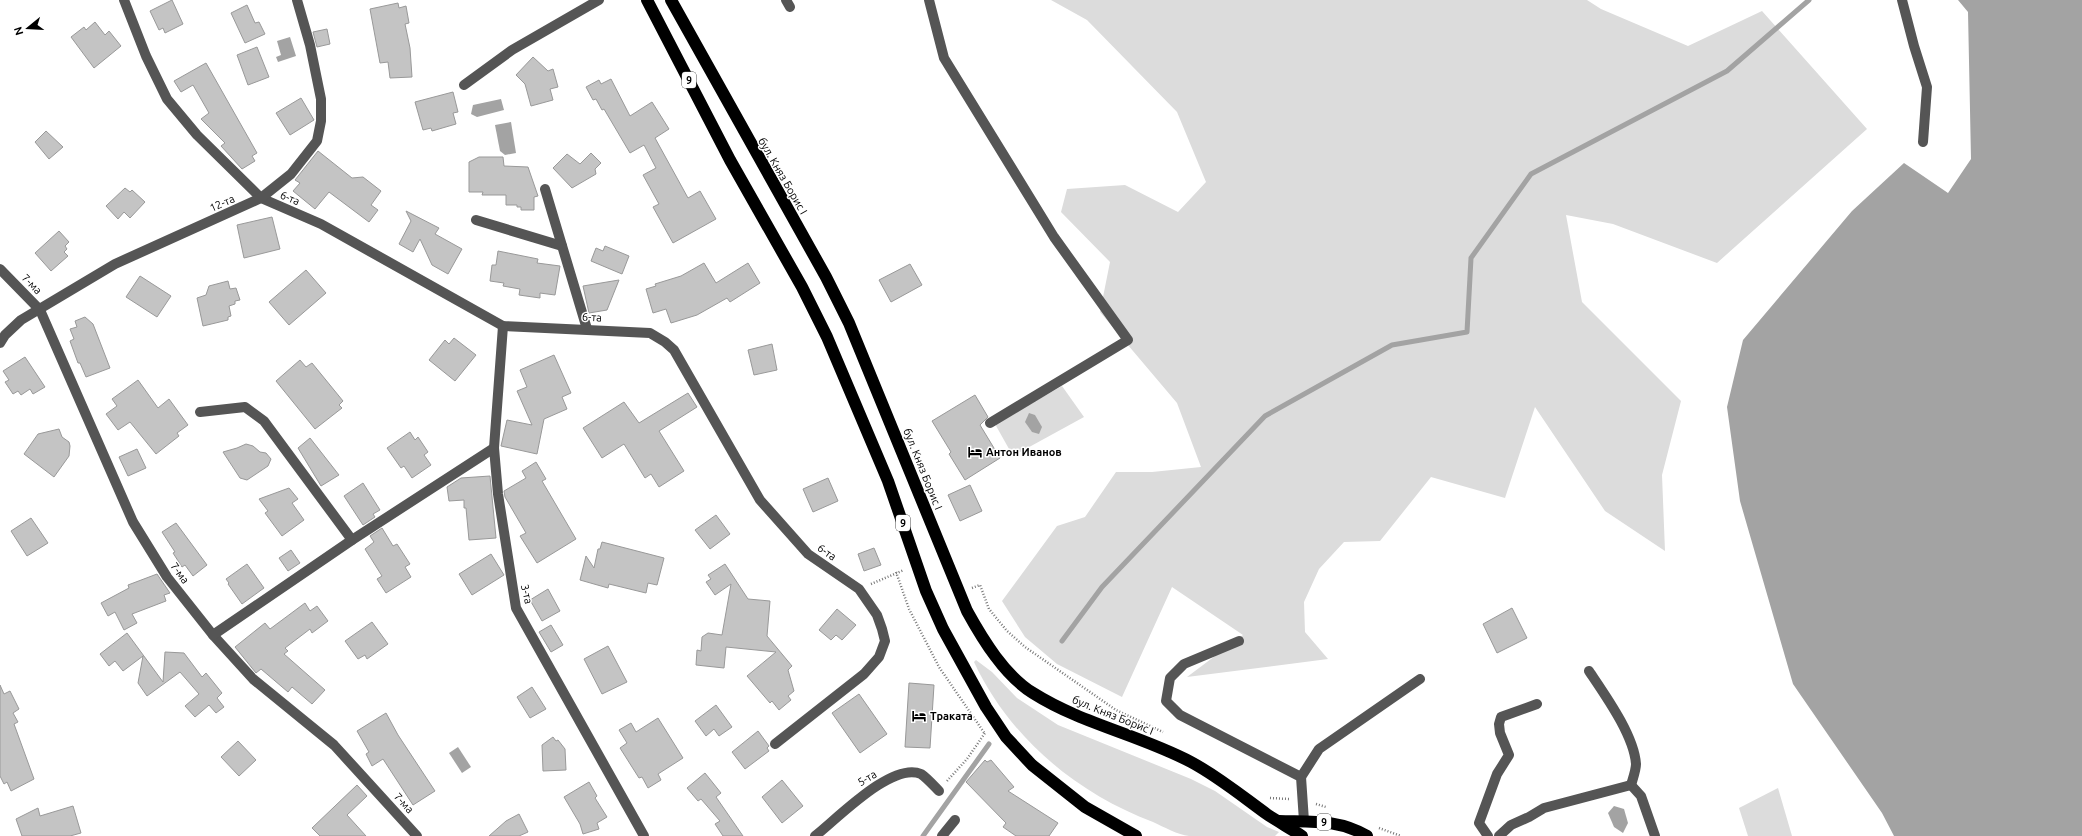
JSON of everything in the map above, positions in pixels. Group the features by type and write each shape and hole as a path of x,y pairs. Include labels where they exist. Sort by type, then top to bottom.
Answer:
{"highway":[{"name":"9","path":"647,0 730,160 802,287 827,337 888,481 926,591 943,629 986,707 1006,737 1032,765 1085,807 1136,836"},
{"name":"бул. Княз Борис I","path":"671,0 826,277 849,323 967,611 991,650 1004,666 1032,693 1064,709 1191,762 1217,777 1279,821"},
{"name":"9","path":"1279,821 1304,821 1339,824 1350,827 1367,836"},
{"name":"9","path":"1279,821 1302,836"}],"street":[{"name":"6-та","path":"124,0 146,56 167,99 198,135 261,198 321,224 503,326 650,333 665,342 674,350 760,500 808,554 858,590 877,615 882,629 885,641 879,657 864,674 776,744"},
{"name":"12-та","path":"0,342 5,335 21,320 115,264 261,198 291,174 317,141 321,121 322,99 310,45 297,0"},
{"path":"464,85 512,50 599,0"},
{"path":"930,0 944,58 1054,237 1128,340 990,423"},
{"path":"1902,0 1914,46 1928,88 1923,142"},
{"path":"545,189 586,329"},
{"path":"476,220 562,246"},
{"name":"7-ма","path":"0,269 40,310 133,522 167,577 213,635 252,679 334,745 417,836"},
{"name":"3-та","path":"503,326 494,448 498,494 516,608 644,836"},
{"path":"200,412 244,407 264,421 352,540"},
{"path":"213,635 352,540 494,448"},
{"path":"1239,641 1184,664 1170,678 1166,701 1180,715 1301,777"},
{"path":"1590,671 1617,714 1633,749 1636,765 1631,785"},
{"path":"1304,821 1301,777 1319,749 1420,679"},
{"path":"1488,836 1479,823 1497,774 1509,756 1498,724 1501,717 1537,704"},
{"name":"5-та","path":"815,836 855,799 886,781 910,772 921,774 939,791"},
{"path":"1499,836 1511,825 1544,808 1631,785"},
{"path":"1631,785 1641,796 1655,836"},
{"path":"942,836 955,820"}],"path":[{"path":"858,590 896,572 918,567"},
{"path":"896,572 909,609 939,667 985,734"},
{"path":"980,585 989,609 1007,631 1025,647 1116,710 1168,734"},
{"path":"939,791 967,759 985,734 986,707"},
{"path":"1266,798 1302,800"}],"shaded area":[{"path":"1051,0 1587,0 1601,9 1688,46 1762,11 1867,129 1717,263 1613,224 1566,215 1582,302 1681,401 1662,475 1665,551 1605,511 1535,407 1505,498 1431,477 1380,541 1344,542 1319,569 1304,602 1305,632 1328,659 1187,677 1243,635 1172,587 1122,697 1057,664 1025,637 1002,601 1057,526 1085,517 1116,472 1152,472 1201,467 1177,403 1100,312 1110,262 1061,212 1067,189 1125,185 1178,212 1206,182 1177,112 1087,20"},
{"path":"1958,0 2082,0 2082,836 1894,836 1882,813 1793,684 1740,501 1727,407 1743,340 1852,211 1904,163 1948,193 1971,159 1968,12"},
{"path":"290,37 296,56 278,62 276,57 281,55 277,41"},
{"path":"501,99 504,110 477,117 471,114 473,105"},
{"path":"511,122 516,153 505,155 500,151 495,125"},
{"path":"1062,386 1084,417 1013,456 995,424"},
{"path":"1029,413 1035,415 1042,427 1039,434 1032,432 1025,422"},
{"path":"976,660 992,672 1017,698 1058,725 1191,779 1215,791 1267,827 1279,832 1275,836 1189,836 1180,834 1125,810 1097,795 1048,759 1026,738 1006,715 989,689 974,662"},
{"path":"458,747 471,767 462,773 449,753"},
{"path":"1778,788 1792,836 1748,836 1739,808"},
{"path":"1614,806 1624,809 1628,823 1623,833 1614,827 1608,813"}],"building":[{"path":"172,0 183,24 165,33 163,28 159,30 150,11"},
{"path":"398,3 399,8 406,6 409,23 405,24 410,48 412,77 390,78 388,62 380,63 370,9"},
{"path":"247,5 255,23 259,22 265,34 245,43 231,13"},
{"path":"95,22 105,35 109,31 121,46 94,68 71,37 84,27 86,30"},
{"path":"327,29 330,44 317,47 313,32"},
{"path":"257,47 269,77 248,85 237,55"},
{"path":"533,57 548,71 553,69 558,87 550,89 553,100 531,106 525,84 516,75"},
{"path":"206,63 257,153 252,156 255,161 242,169 221,146 225,143 201,119 209,113 193,85 181,92 174,81"},
{"path":"611,79 630,116 652,102 669,129 655,138 688,198 700,191 716,219 673,243 653,207 659,204 643,175 656,168 644,145 630,153 604,109 602,110 596,99 593,100 586,87 599,80 601,84"},
{"path":"453,92 458,112 453,113 456,124 432,131 431,128 423,130 415,102"},
{"path":"301,98 314,120 290,135 276,113"},
{"path":"46,131 63,147 49,159 35,142"},
{"path":"318,151 352,178 363,177 381,191 371,205 378,210 369,222 329,192 315,209 293,191 300,183 295,180"},
{"path":"591,153 601,163 595,169 596,174 572,188 553,168 567,154 580,164"},
{"path":"479,157 503,157 504,166 528,167 538,196 534,197 534,210 521,210 521,207 517,207 517,205 506,205 506,195 482,195 483,192 469,192 469,162"},
{"path":"125,188 130,192 132,190 145,202 130,218 124,212 118,219 106,206"},
{"path":"406,211 439,228 435,234 462,249 448,274 432,265 420,239 413,252 399,244 411,221"},
{"path":"272,217 280,249 244,258 237,225"},
{"path":"59,231 69,242 65,246 67,249 64,252 68,256 51,271 35,253"},
{"path":"605,246 629,256 622,274 591,261 596,248 603,251"},
{"path":"498,251 538,259 537,263 560,266 555,295 540,293 540,298 519,295 520,289 503,286 504,283 490,281 492,265 496,265"},
{"path":"704,263 716,283 748,263 760,283 730,302 727,298 697,315 671,323 666,309 653,313 646,289 656,286 655,284 681,276"},
{"path":"910,264 922,285 891,302 879,280"},
{"path":"306,270 326,293 289,325 269,302"},
{"path":"140,276 171,296 157,317 126,297"},
{"path":"619,280 607,310 589,313 583,286"},
{"path":"228,281 230,289 236,288 240,300 235,301 235,304 229,306 231,316 228,317 228,320 203,326 197,298 206,295 209,286"},
{"path":"85,317 93,324 110,368 86,377 80,363 78,363 70,341 74,339 70,329 77,327 75,321"},
{"path":"454,338 476,355 455,381 429,360 445,340 449,344"},
{"path":"772,344 777,370 754,375 748,350"},
{"path":"554,355 571,393 562,397 567,409 544,419 537,454 501,446 507,420 532,425 517,391 527,387 520,370"},
{"path":"25,357 45,387 33,394 30,389 21,395 18,391 13,394 5,382 9,380 3,371"},
{"path":"300,360 306,367 312,363 343,401 339,405 342,408 315,429 276,381"},
{"path":"138,380 158,408 169,399 188,425 177,433 179,436 156,454 130,422 118,430 106,414 117,406 112,399"},
{"path":"688,393 697,407 659,431 684,471 659,487 651,474 645,478 624,444 602,458 583,428 624,402 639,423"},
{"path":"975,395 988,417 980,425 1000,458 965,480 949,454 951,452 932,421"},
{"path":"59,429 62,437 69,442 69,456 54,477 24,454 38,434"},
{"path":"410,432 415,440 418,437 428,452 424,455 431,465 412,478 404,466 401,468 387,448"},
{"path":"310,438 339,475 321,486 298,448"},
{"path":"246,444 253,446 260,452 266,453 271,459 268,466 247,480 240,478 223,452"},
{"path":"137,449 146,468 128,476 119,457"},
{"path":"536,462 546,479 542,481 576,539 537,563 520,536 526,533 505,497 504,491 526,478 522,471"},
{"path":"490,476 496,538 469,540 464,500 449,501 447,487 461,478"},
{"path":"828,478 838,501 813,512 803,489"},
{"path":"363,483 380,510 373,514 375,517 363,525 344,496"},
{"path":"970,485 982,511 960,521 948,495"},
{"path":"289,488 298,499 292,503 304,520 282,536 265,513 268,511 259,499"},
{"path":"716,515 730,534 710,549 695,530"},
{"path":"31,518 48,543 27,556 11,531"},
{"path":"176,523 207,565 193,576 185,565 182,567 173,553 175,552 162,532"},
{"path":"382,528 393,546 397,544 410,564 405,567 411,577 386,593 377,579 382,576 365,549 374,542 370,536"},
{"path":"602,542 664,558 657,585 648,583 646,593 609,584 608,588 580,580 586,556 594,568 598,549 600,549"},
{"path":"874,548 881,565 864,571 858,554"},
{"path":"291,550 300,563 288,571 279,558"},
{"path":"491,554 504,575 472,595 459,574"},
{"path":"247,564 264,588 242,604 226,579"},
{"path":"725,564 748,599 770,601 767,636 792,666 788,670 794,691 788,696 791,700 779,710 772,701 770,703 747,676 776,652 726,647 724,668 696,665 697,650 701,651 702,637 708,633 722,635 731,584 715,595 706,582 711,579 708,575"},
{"path":"157,574 170,593 164,595 166,601 132,614 137,623 124,630 115,612 108,616 101,603 129,588 128,585"},
{"path":"548,589 560,611 542,621 530,600"},
{"path":"305,603 310,611 317,606 328,621 312,633 310,629 285,648 288,651 284,654 325,690 312,704 292,687 288,692 261,669 256,673 235,647 265,623 270,629"},
{"path":"1512,608 1527,638 1497,653 1483,624"},
{"path":"837,609 856,625 842,640 836,635 831,640 819,630"},
{"path":"372,622 388,644 367,659 365,655 358,659 345,641"},
{"path":"551,625 563,645 551,652 539,632"},
{"path":"127,633 163,682 165,652 184,653 202,677 206,673 222,693 217,698 224,707 216,713 209,705 195,717 185,706 199,694 180,672 147,696 138,683 143,656 123,671 115,661 109,666 100,654"},
{"path":"608,646 627,682 602,694 584,659"},
{"name":"Траката","path":"909,683 934,685 930,748 905,747"},
{"path":"0,685 4,694 10,691 19,709 13,713 18,722 14,724 34,779 11,791 7,782 4,784 0,776"},
{"path":"532,687 546,709 530,718 517,697"},
{"path":"859,694 887,734 860,753 832,713"},
{"path":"716,705 732,727 719,736 714,729 706,736 695,721"},
{"path":"386,713 398,735 435,791 413,805 383,759 372,766 366,754 369,752 357,731"},
{"path":"658,718 683,758 658,774 661,780 648,788 642,777 639,778 620,748 627,743 619,730 631,723 636,732"},
{"path":"758,731 769,746 767,748 769,751 745,769 732,752"},
{"path":"553,737 556,741 558,740 565,749 566,770 543,771 542,745"},
{"path":"238,741 256,760 239,776 221,757"},
{"path":"985,760 987,762 991,760 1014,787 1008,791 1058,823 1049,836 1016,836 1003,827 1006,823 966,782"},
{"path":"705,773 721,793 716,797 743,836 723,836 715,824 720,821 701,799 698,801 687,788"},
{"path":"782,780 803,806 782,823 762,797"},
{"path":"589,782 597,796 595,798 607,817 597,823 599,829 583,834 580,824 564,797"},
{"path":"357,785 367,796 347,815 366,836 320,836 312,828"},
{"path":"73,806 81,833 70,836 22,836 16,819 38,808 40,816"},
{"path":"519,814 528,832 519,836 489,836 506,821"}],"waterway":[{"path":"1062,641 1102,587 1265,416 1392,345 1467,332 1471,258 1531,174 1727,71 1809,0"},
{"path":"923,836 989,744"}],"place":[{"name":"Антон Иванов","path":"975,452"},
{"name":"Траката","path":"919,716"}]}
